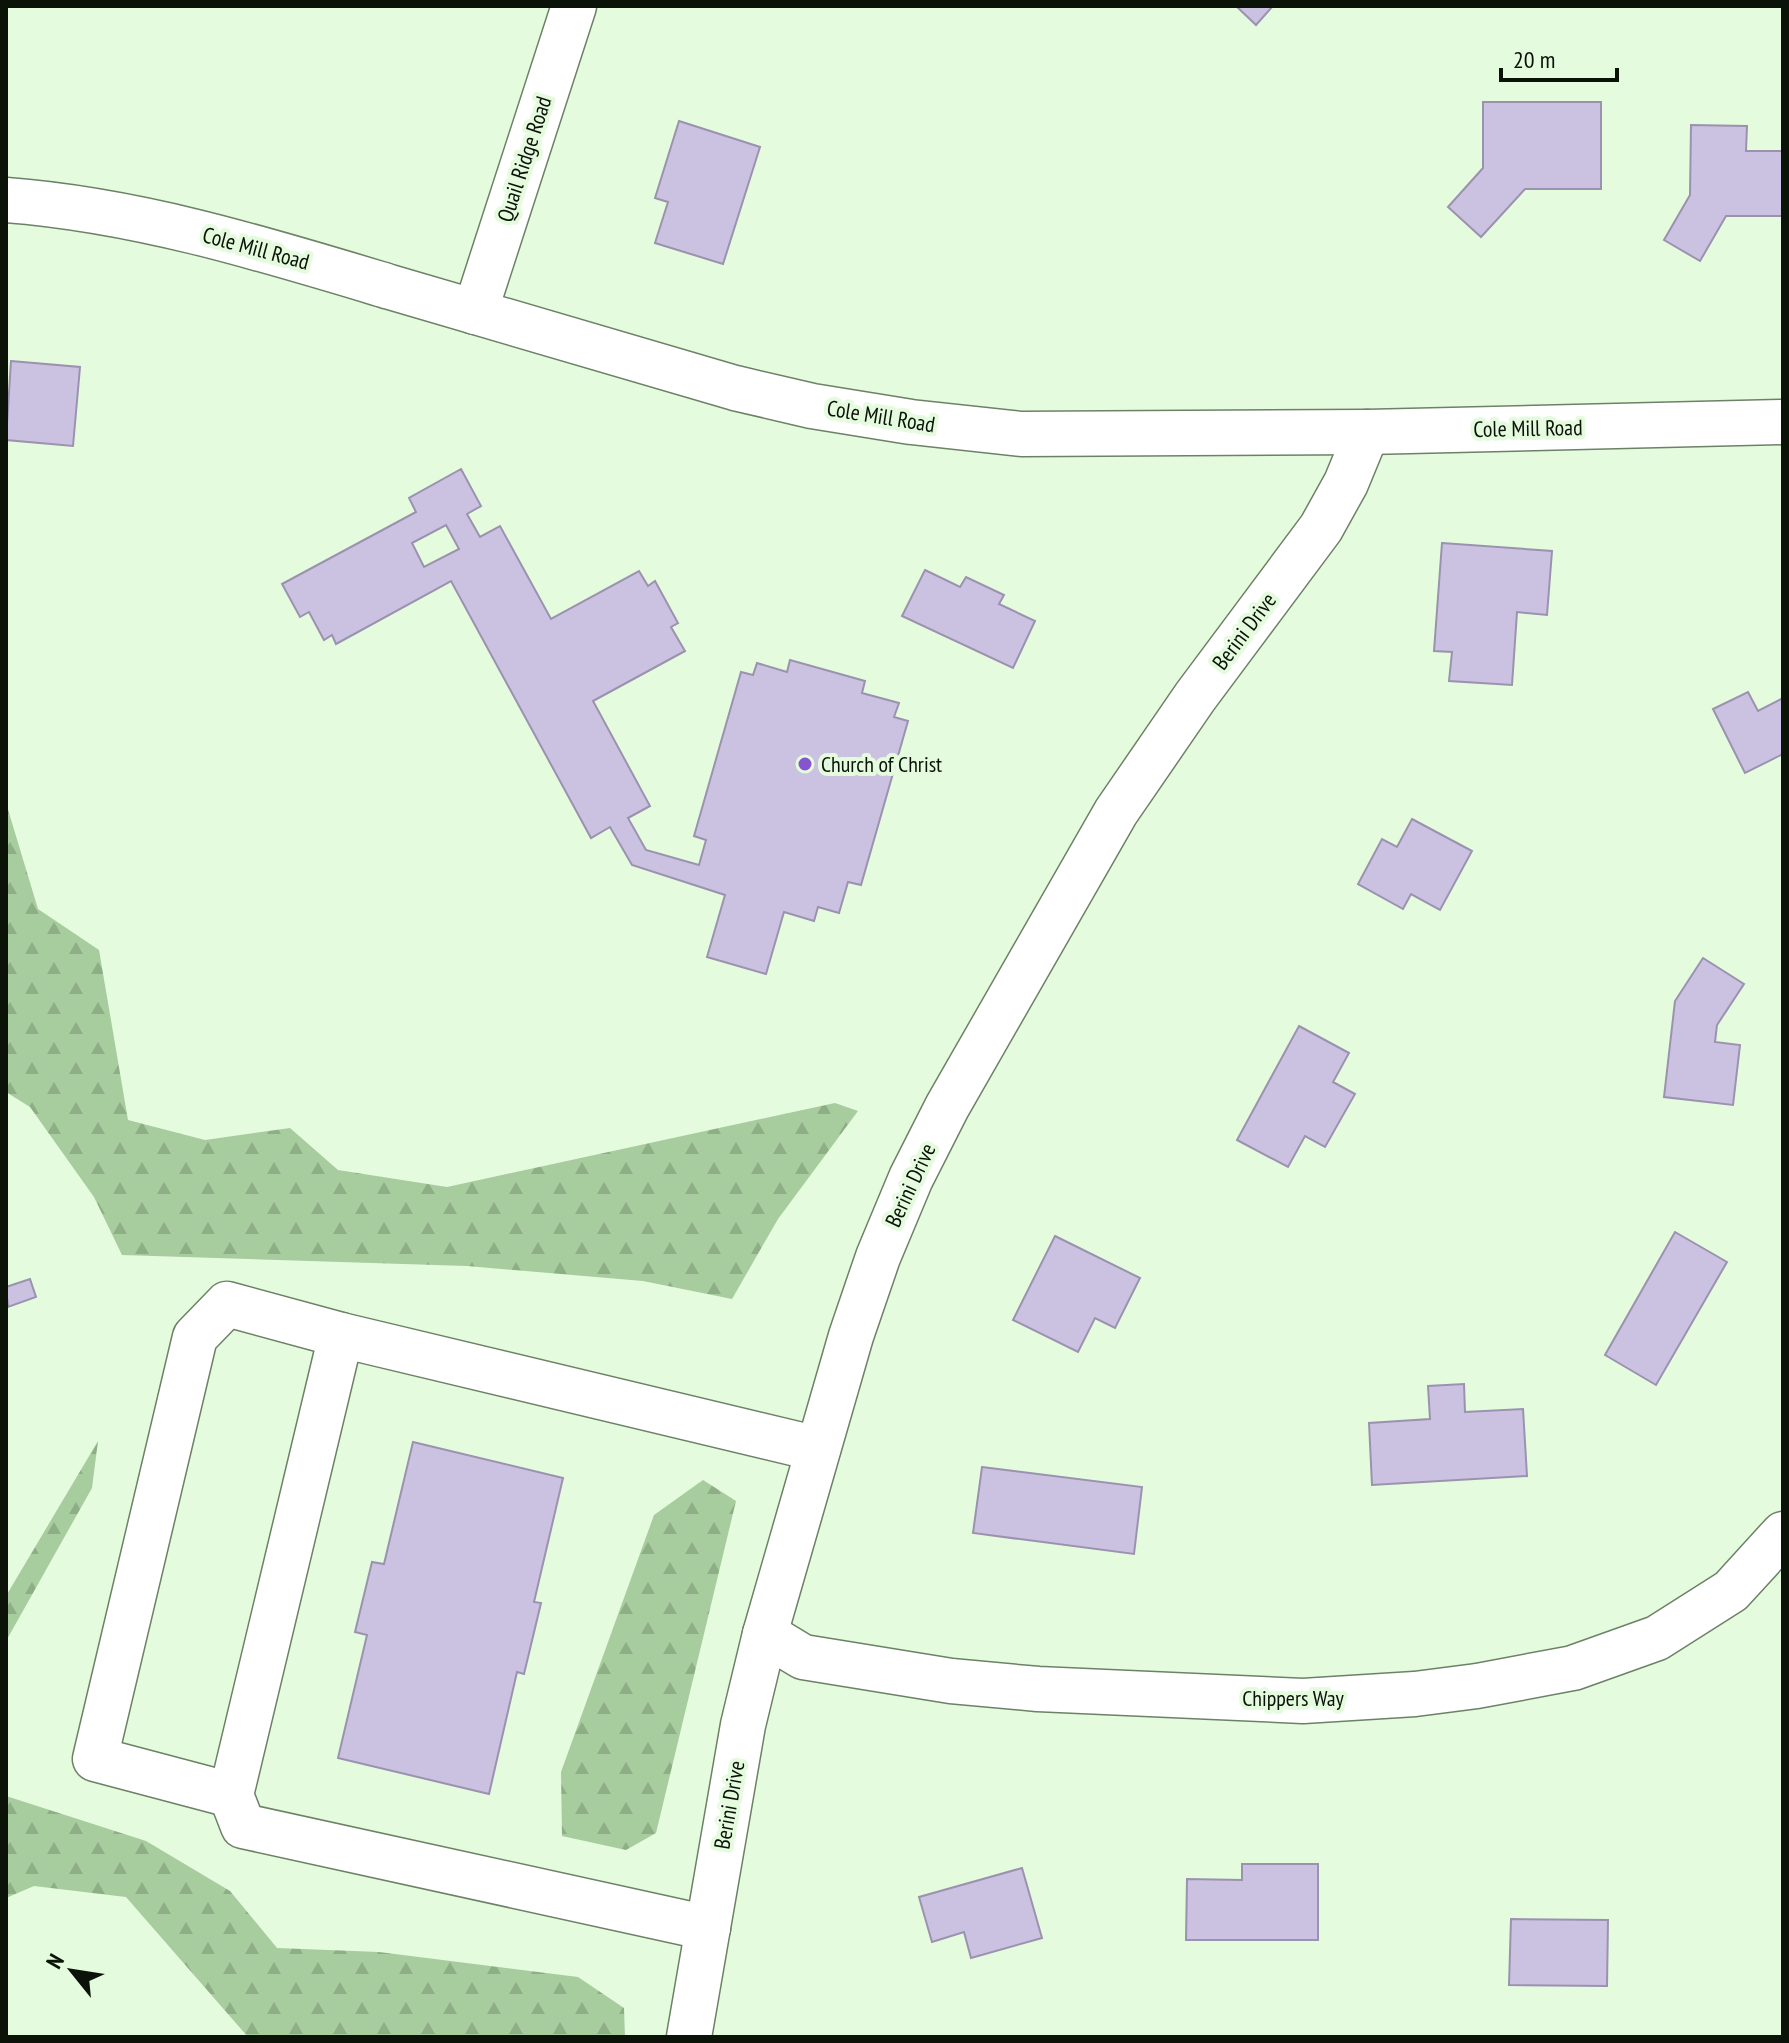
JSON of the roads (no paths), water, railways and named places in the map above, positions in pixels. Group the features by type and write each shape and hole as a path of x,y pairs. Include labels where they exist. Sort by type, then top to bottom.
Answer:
{"street":[{"name":"Quail Ridge Road","path":"475,312 574,6"},
{"name":"Cole Mill Road","path":"6,200 189,229 274,251 735,388 812,406 911,422 1021,434 1367,432 1783,422"},
{"name":"Berini Drive","path":"689,2037 743,1725 765,1634 851,1336 878,1257 911,1178 947,1107 1116,812 1195,697 1321,528 1346,483 1367,432"},
{"path":"231,1795 95,1759 195,1337 227,1304 341,1335 818,1449"},
{"path":"341,1335 231,1795 243,1826 708,1928"},
{"name":"Chippers Way","path":"765,1634 803,1657 951,1681 1038,1689 1303,1701 1415,1694 1573,1668 1657,1638 1731,1591 1782,1538"}],"place":[{"name":"Church of Christ","path":"805,764"}]}
